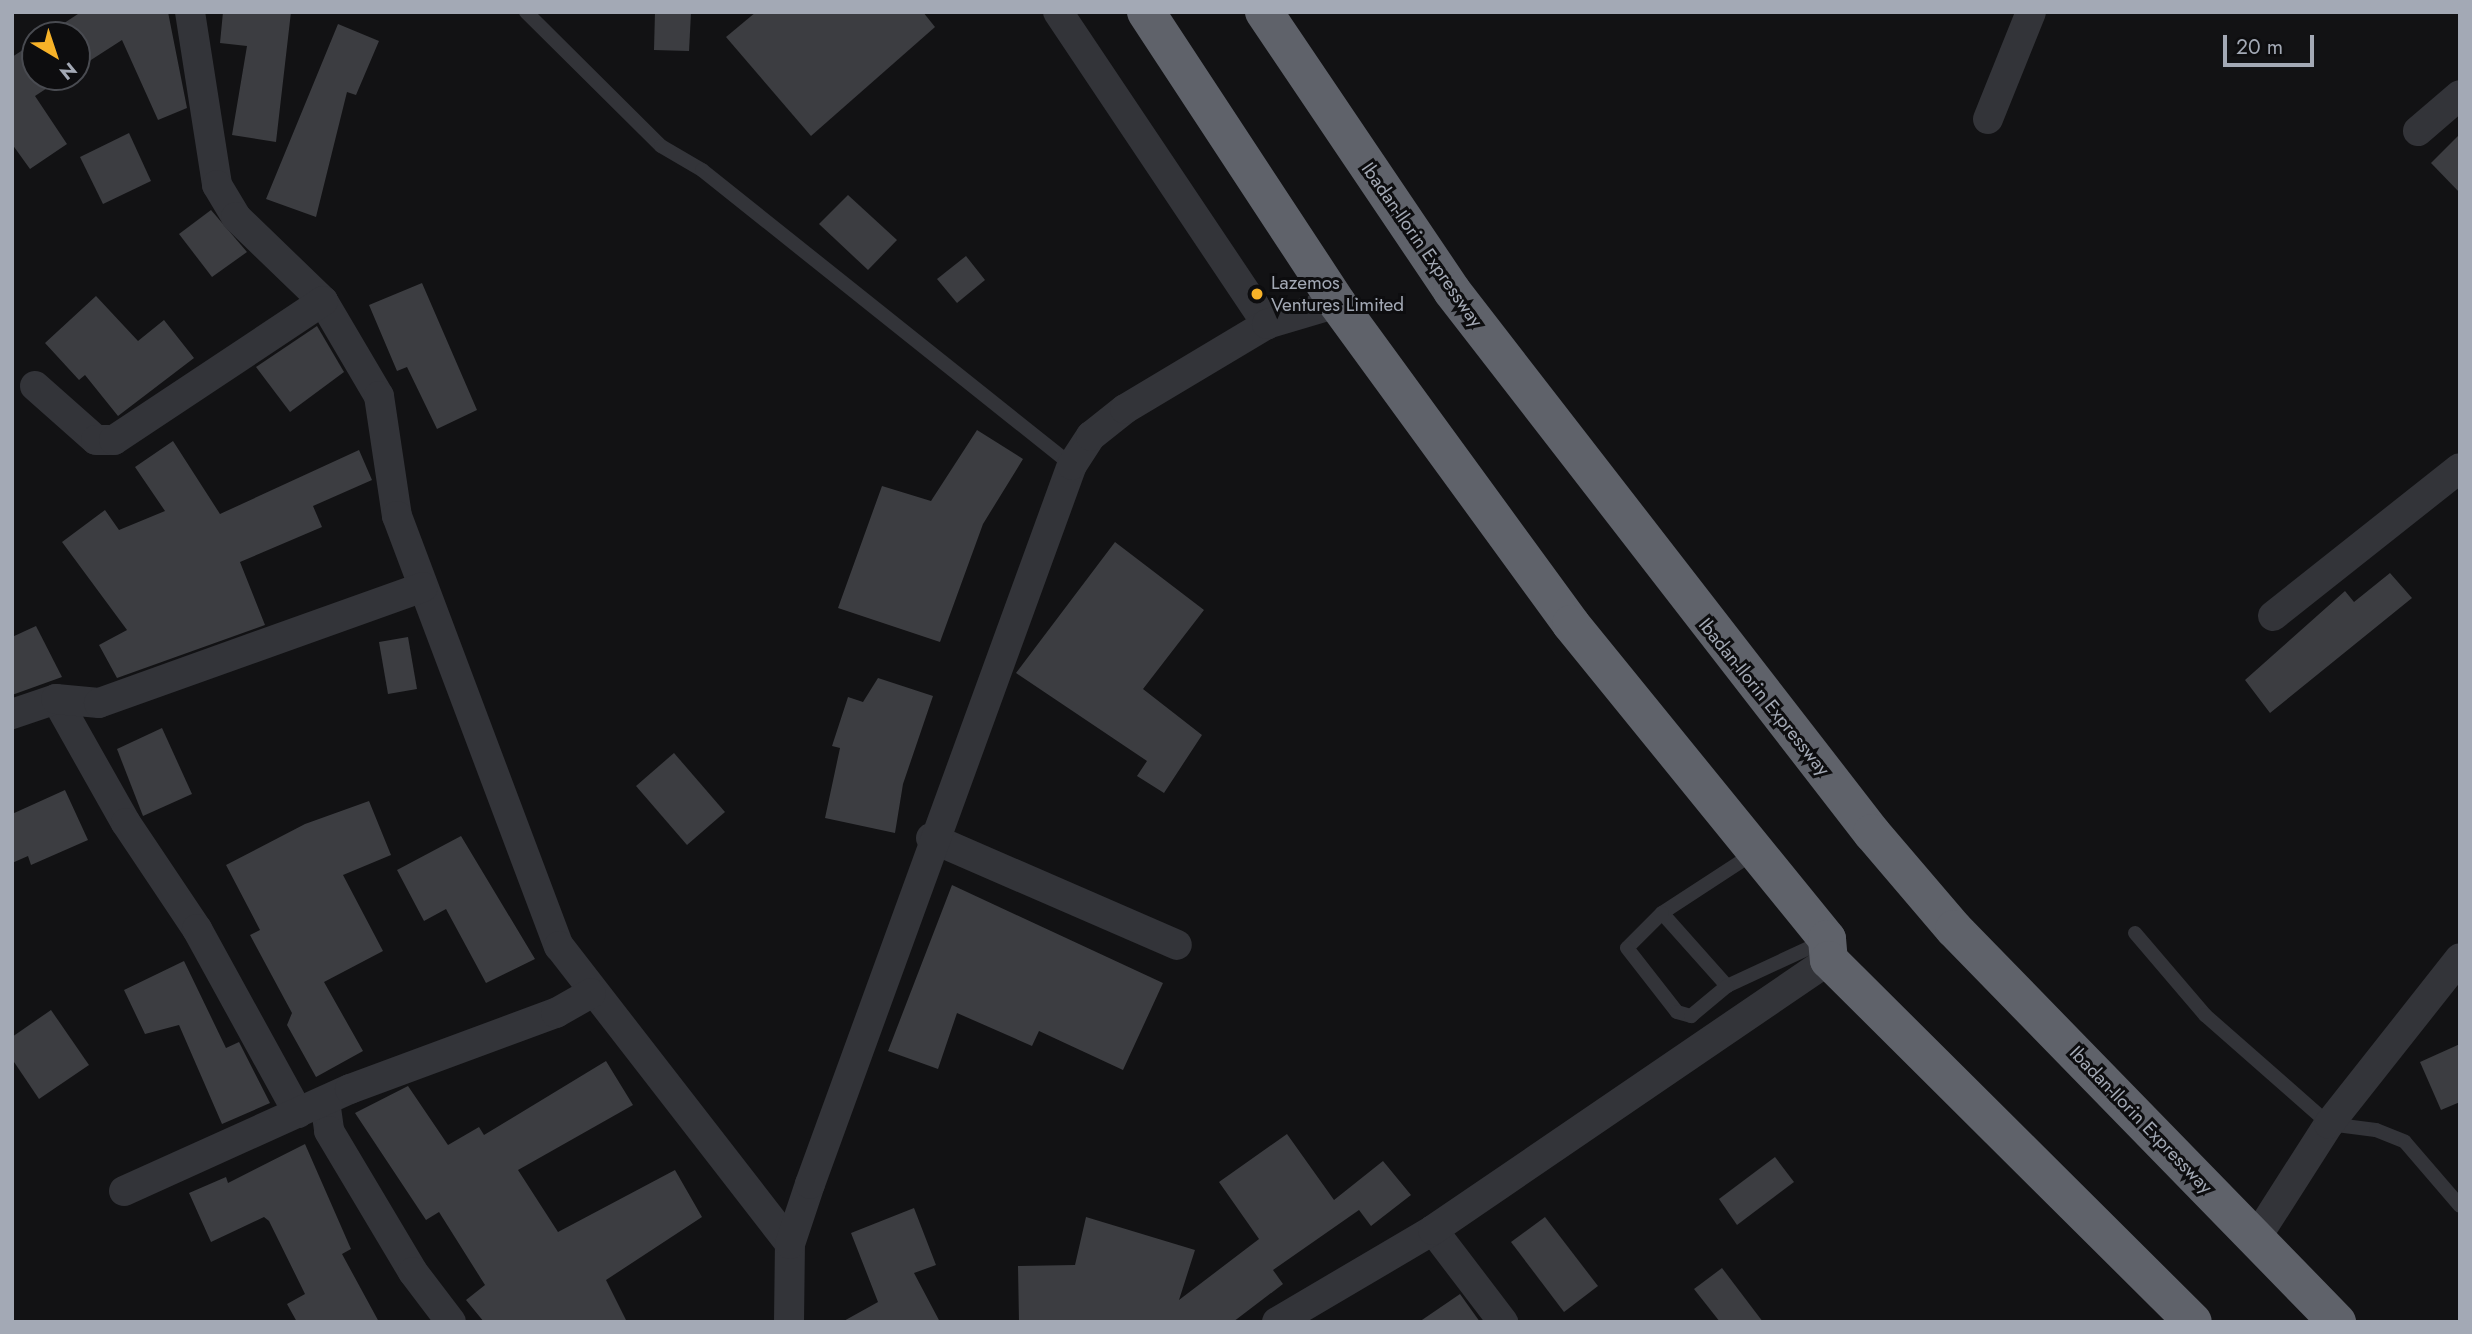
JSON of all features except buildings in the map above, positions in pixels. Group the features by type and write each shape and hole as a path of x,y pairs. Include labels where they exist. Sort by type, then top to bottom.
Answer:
{"highway":[{"path":"1146,12 1337,303 1571,624 1828,950 2193,1322"},
{"name":"Ibadan-Ilorin Expressway","path":"1264,12 1452,291 1872,832 1954,929 2337,1322"}],"street":[{"path":"190,12 217,185 236,217 323,301 379,396 397,516 423,587 450,648 538,903 591,993 790,1244"},
{"path":"1058,12 1267,324"},
{"path":"1988,119 2031,12"},
{"path":"2418,131 2460,95"},
{"path":"35,386 96,440 114,440 323,301"},
{"path":"789,1322 790,1244 932,838 1072,465 1091,436 1125,409 1267,324 1337,303"},
{"path":"2273,616 2460,468"},
{"path":"12,714 56,699 99,703 423,587"},
{"path":"56,699 126,823 197,929 298,1114"},
{"path":"932,838 1177,945"},
{"path":"1277,1322 1433,1230 1828,950"},
{"path":"2256,1238 2329,1124 2460,958"},
{"path":"124,1191 325,1101 556,1013 591,993"},
{"path":"325,1101 329,1131 413,1272 451,1322"},
{"path":"1433,1230 1503,1322"}],"lane":[{"path":"526,12 661,146 702,170 1072,465"},
{"path":"1754,853 1662,913 1627,948 1677,1012 1691,1016 1727,986 1828,950"},
{"path":"1662,913 1727,986"},
{"path":"2135,933 2205,1015 2329,1124 2376,1130 2405,1142 2460,1206"}],"place":[{"name":"Lazemos Ventures Limited","path":"1257,294"}]}
